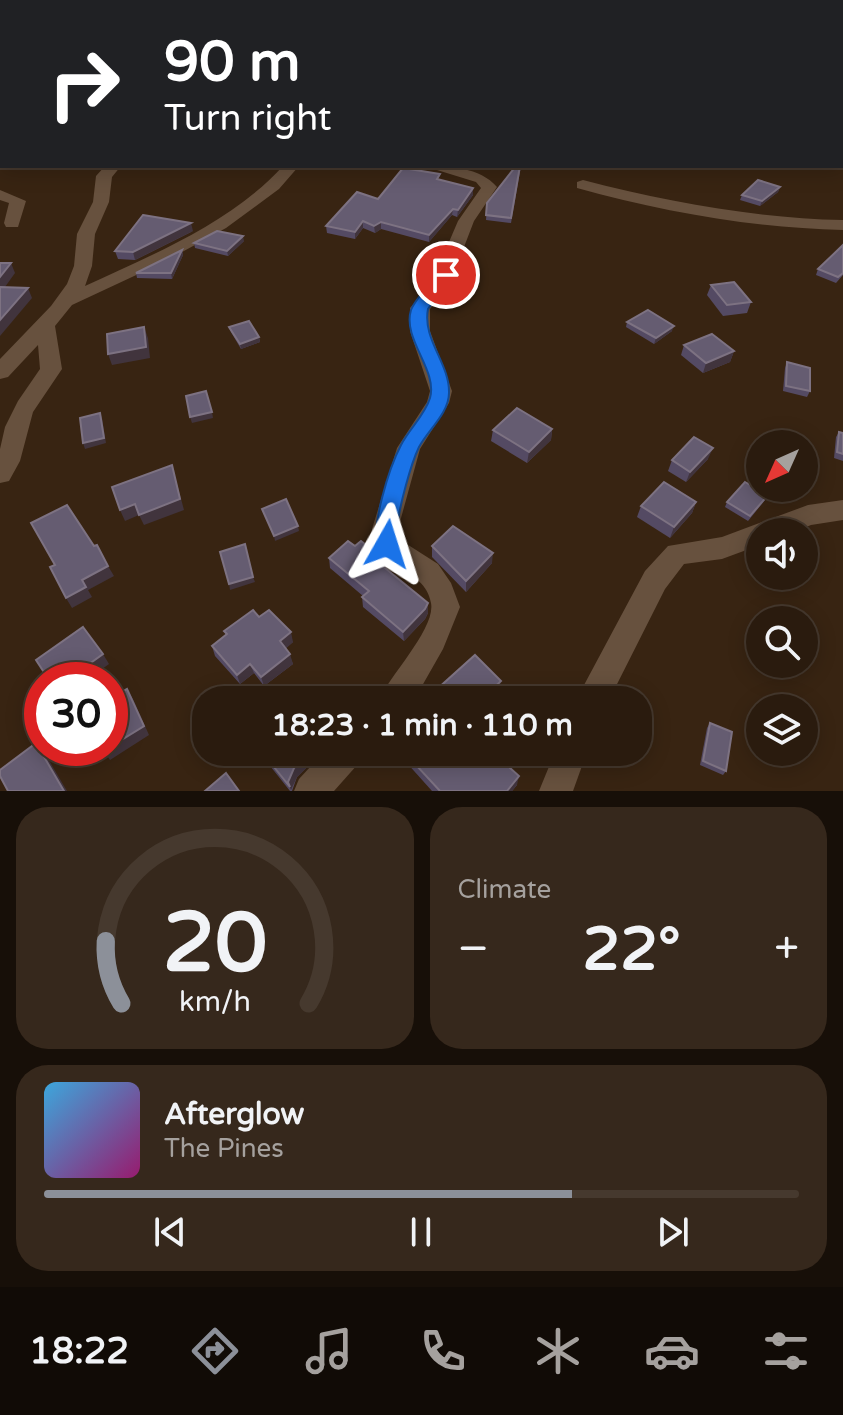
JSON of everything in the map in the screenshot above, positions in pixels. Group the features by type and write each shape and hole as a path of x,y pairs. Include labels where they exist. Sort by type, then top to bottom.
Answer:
{"street":[{"path":"69,300 83,270 86,234 101,209 105,194 104,176 111,168"},
{"path":"0,372 69,300 135,270 216,225 272,188 289,168"},
{"path":"406,686 444,620 446,607 439,588 426,570 395,550 385,539 409,448 438,403 441,391 420,331 418,315 421,306 440,286 466,221 489,187 481,179 440,168"},
{"path":"583,185 654,204 806,224 843,225"},
{"path":"0,195 18,201 12,223"},
{"path":"0,474 9,463 15,447 19,419 51,369 45,322"},
{"path":"801,518 843,510"},
{"path":"599,686 655,580 669,561 677,554 722,548 746,539"},
{"path":"311,791 333,766"},
{"path":"556,791 566,766"}],"building":[{"path":"403,168 440,174 437,179 473,188 458,210 453,209 429,235 381,222 374,226 363,221 355,232 326,226 357,192 378,199"},
{"path":"514,168 520,168 511,218 486,215 487,203"},
{"path":"758,180 780,187 762,201 742,195"},
{"path":"143,215 191,223 133,252 115,251"},
{"path":"217,231 243,236 227,251 194,243"},
{"path":"843,245 843,273 838,277 818,269"},
{"path":"182,250 171,273 136,273"},
{"path":"0,263 11,263 0,277"},
{"path":"734,282 751,302 727,305 711,285"},
{"path":"0,287 28,288 0,320"},
{"path":"648,310 674,326 656,338 627,322"},
{"path":"249,321 259,337 240,344 229,327"},
{"path":"144,327 146,347 108,354 107,334"},
{"path":"712,334 734,351 706,363 684,345"},
{"path":"787,362 810,368 810,391 786,386"},
{"path":"206,391 212,412 190,417 186,396"},
{"path":"517,408 552,429 529,452 493,430"},
{"path":"100,413 104,438 83,443 80,418"},
{"path":"839,432 843,433 843,454 837,452"},
{"path":"694,437 713,448 690,472 672,460"},
{"path":"172,465 180,499 139,515 135,504 120,510 112,487"},
{"path":"664,482 696,502 674,527 641,506"},
{"path":"745,482 746,502 762,502 750,516 727,502"},
{"path":"286,499 298,526 274,536 262,509"},
{"path":"67,505 94,546 97,545 108,566 82,580 86,587 66,598 50,567 55,565 31,523"},
{"path":"453,526 493,553 466,581 432,546"},
{"path":"348,541 355,546 361,541 379,555 374,559 428,603 403,632 362,597 369,591 329,558"},
{"path":"245,544 253,577 229,584 220,552"},
{"path":"253,610 259,617 269,610 291,632 280,641 290,654 261,677 250,664 237,675 212,646 227,634 224,631"},
{"path":"83,627 103,654 92,662 36,660"},
{"path":"475,655 501,681 496,686 440,686"},
{"path":"128,691 144,726 128,736"},
{"path":"710,723 732,732 726,771 703,761"},
{"path":"24,752 24,766 49,766 64,791 8,791 0,770"},
{"path":"273,766 296,766 288,782 290,787"},
{"path":"417,766 508,766 519,776 507,791 440,791"},
{"path":"226,773 239,791 205,791"}],"route":[{"path":"387,544 385,529 409,448 438,403 441,391 420,331 418,315 446,275"}]}
